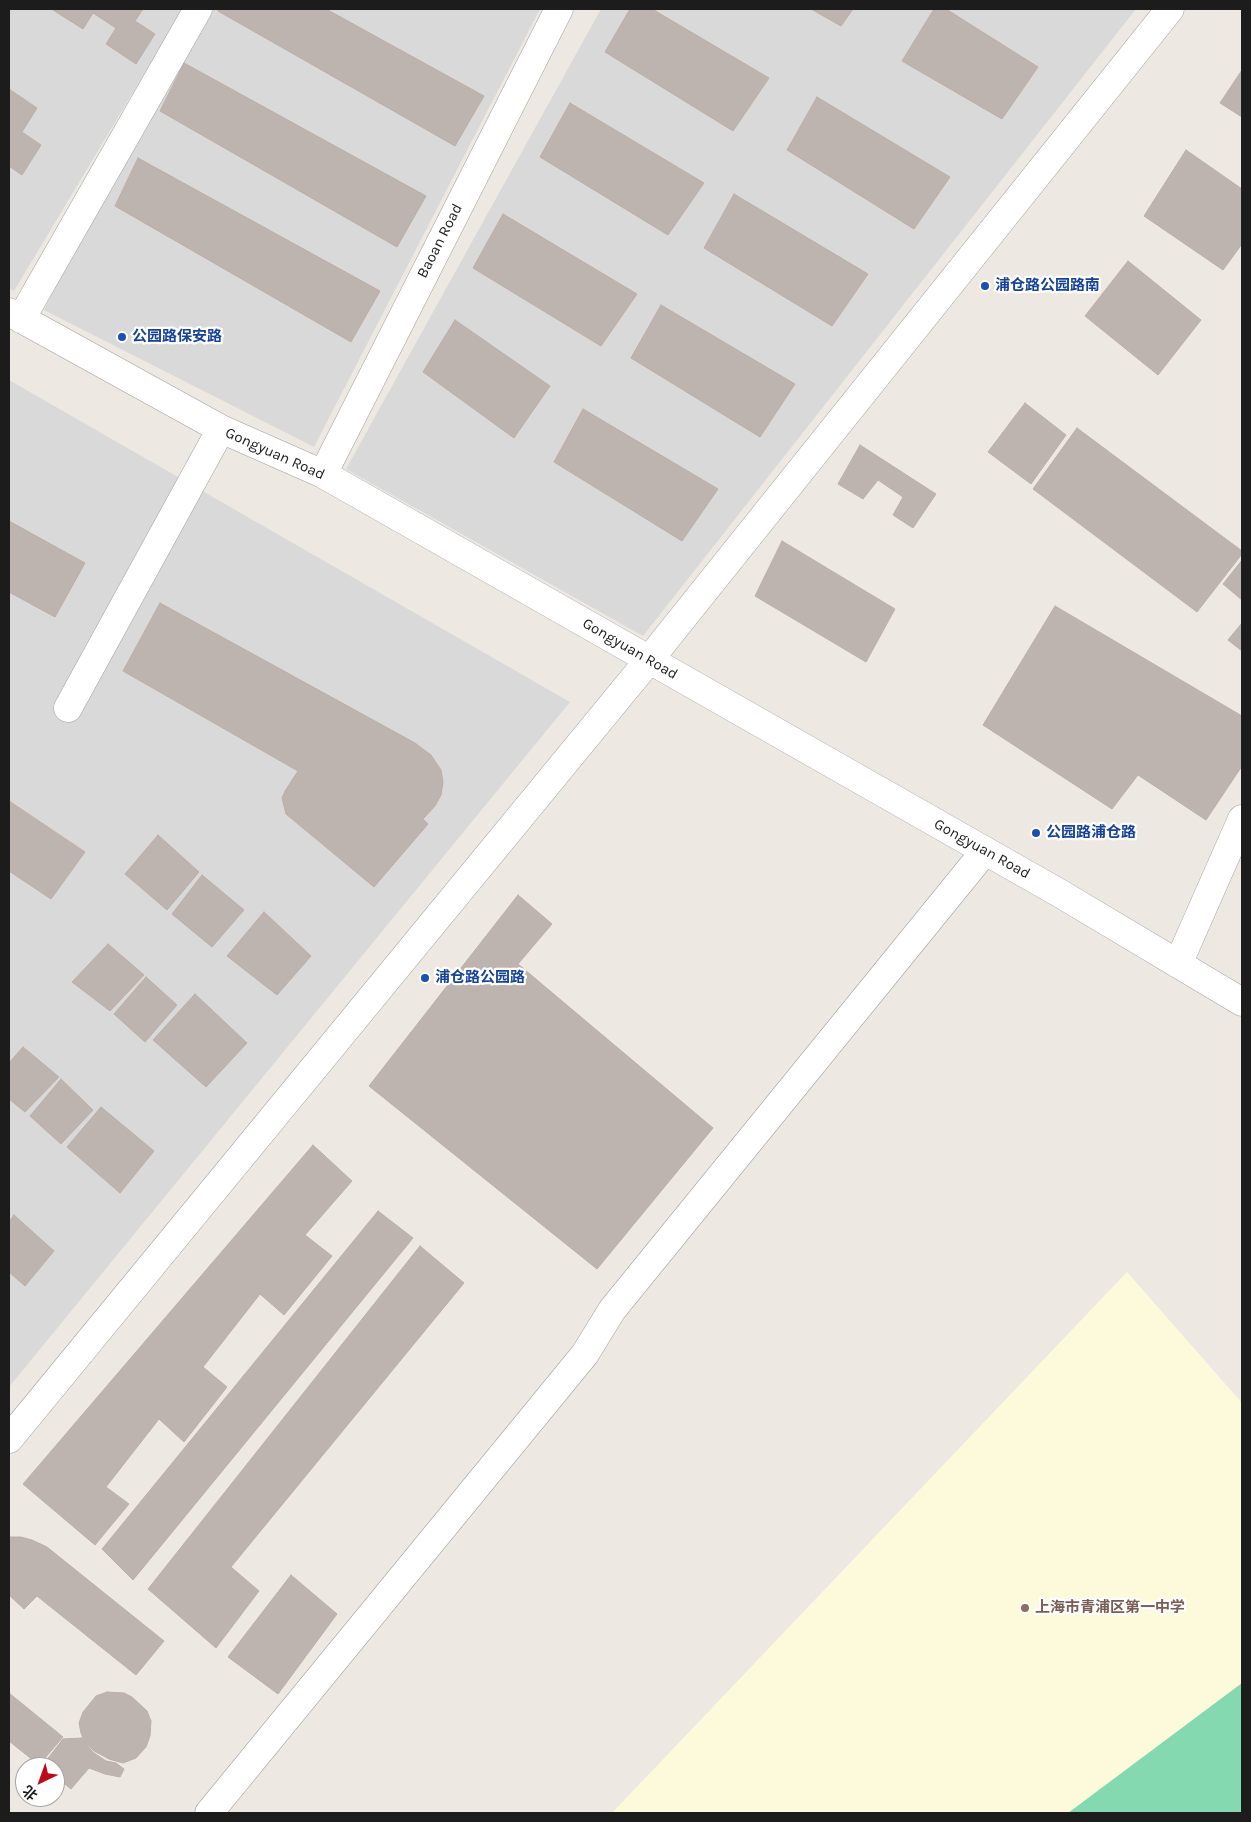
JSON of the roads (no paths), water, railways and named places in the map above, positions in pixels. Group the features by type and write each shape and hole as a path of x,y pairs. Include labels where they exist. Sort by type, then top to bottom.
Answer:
{"street":[{"path":"15,316 198,9"},
{"name":"Baoan Road","path":"323,474 559,9"},
{"path":"9,1439 650,660 1170,9"},
{"name":"Gongyuan Road","path":"15,316 221,429 323,474 985,851 1242,1002"},
{"path":"68,708 221,429"},
{"path":"1178,964 1242,820"},
{"path":"209,1813 585,1354 612,1310 985,851"}],"place":[{"name":"浦仓路公园路南","path":"985,286"},
{"name":"公园路保安路","path":"122,337"},
{"name":"公园路浦仓路","path":"1036,833"},
{"name":"浦仓路公园路","path":"425,978"},
{"name":"上海市青浦区第一中学","path":"1025,1608"}]}
